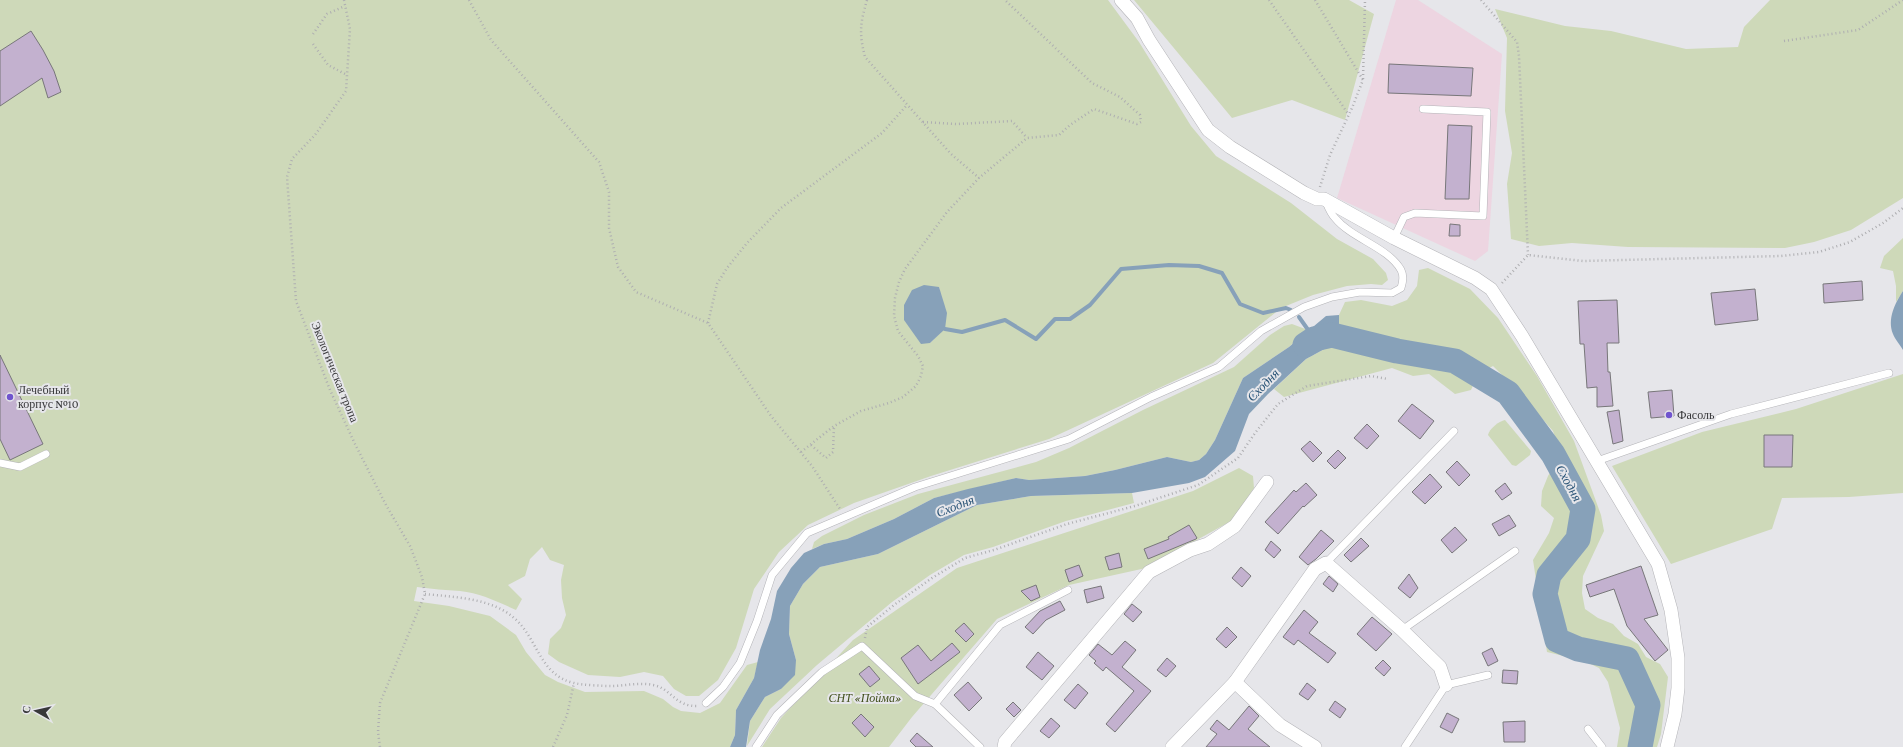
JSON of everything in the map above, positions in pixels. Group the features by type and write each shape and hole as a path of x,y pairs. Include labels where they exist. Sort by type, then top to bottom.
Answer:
{"street":[{"path":"1121,0 1136,18 1208,130 1230,147 1320,199 1475,278 1491,289 1522,336 1658,564 1671,610 1678,658 1678,688 1675,714 1666,747"},
{"path":"1004,747 1005,742 1149,572 1190,550 1208,544 1235,526 1267,482"},
{"path":"1172,747 1235,682 1315,569 1326,563 1402,630 1440,667 1446,685"},
{"path":"1235,682 1280,725 1314,747"}],"lane":[{"path":"1394,238 1404,217 1415,213 1483,216 1487,112 1423,110"},
{"path":"706,704 723,687 740,664 757,621 772,575 807,533 915,487 1069,439 1151,397 1219,367 1261,331 1304,307 1332,297 1360,292 1392,293 1401,288 1404,281 1402,271 1393,261 1352,233 1335,218 1320,199"},
{"path":"1597,461 1731,414 1889,373"},
{"path":"1326,563 1454,431"},
{"path":"0,463 20,467 46,454"},
{"path":"1402,630 1515,551"},
{"path":"935,704 1000,625 1068,590"},
{"path":"756,747 777,715 822,672 862,646 915,696 935,704 980,747"},
{"path":"1406,747 1446,685 1488,675"},
{"path":"1588,729 1602,747"}],"path":[{"name":"Экологическая тропа","path":"344,0 350,29 346,91 315,135 292,159 287,177 296,301 330,390 355,444 386,505 410,546 422,577 425,594"},
{"path":"469,0 491,40 599,162 609,192 609,228 618,267 636,292 708,323 771,416 812,466 845,516"},
{"path":"867,0 861,17 860,38 865,57 951,154 979,178"},
{"path":"801,452 834,426 862,411 903,397 916,386 922,376 923,366 918,356 898,331 894,316 895,298 899,282 905,269 936,227 979,178 1027,138 1058,135 1094,109 1137,124 1141,122 1140,115 1120,97 1092,83 1005,0"},
{"path":"1269,0 1349,115"},
{"path":"1316,0 1363,80"},
{"path":"1320,199 1330,155 1349,115 1363,80 1365,0"},
{"path":"1481,0 1517,42 1519,56 1528,255 1504,282 1491,289"},
{"path":"1784,41 1858,30 1903,0"},
{"path":"313,34 327,14 345,6"},
{"path":"313,44 328,65 347,75"},
{"path":"708,323 710,307 717,284 727,268 747,243 781,208 882,133 907,105"},
{"path":"923,122 958,124 1012,121 1027,138"},
{"path":"1528,255 1583,261 1781,256 1819,252 1850,242 1883,223 1903,208"},
{"path":"862,646 868,627 873,622 932,578 965,558 994,550 1067,524 1135,506 1198,485 1238,458 1255,433 1278,404 1307,386 1371,376 1388,378"},
{"path":"811,445 826,458 833,452 834,426"},
{"path":"380,747 378,732 380,703 425,594 466,599 493,606 514,618 528,635 545,665 557,674 574,683 610,686 654,685 683,705 697,706 706,704"},
{"path":"553,747 567,715 574,683"}],"shaded area":[{"path":"1396,0 1418,0 1502,54 1488,251 1475,261 1337,198"}],"green space":[{"path":"0,0 1108,0 1139,42 1191,126 1216,156 1291,203 1337,239 1373,259 1386,273 1388,280 1382,285 1371,284 1347,286 1313,295 1281,308 1213,363 1049,439 931,476 854,503 808,525 779,552 754,589 736,648 718,680 699,696 686,696 674,689 663,676 644,672 620,677 588,675 559,662 548,654 550,639 561,628 566,615 562,598 561,580 564,565 550,560 542,547 530,559 525,576 508,585 522,599 516,610 489,598 475,594 417,587 414,601 449,606 490,616 516,635 526,652 545,675 558,682 585,692 644,691 663,699 681,711 700,713 720,703 747,665 758,662 754,678 736,710 735,735 730,747 0,747","holes":["939,287 941,297 938,335 930,343"]},
{"path":"1134,0 1349,0 1374,14 1345,120 1292,100 1232,118"},
{"path":"1770,0 1903,0 1903,198 1851,230 1814,242 1785,248 1628,247 1572,243 1539,246 1511,239 1507,184 1512,153 1505,111 1507,38 1495,9 1565,26 1611,31 1686,49 1738,47 1744,27"},
{"path":"1903,238 1903,291 1896,302 1896,286 1893,271 1880,268 1884,256"},
{"path":"1428,268 1470,289 1498,318 1537,376 1574,441 1601,515 1604,531 1583,576 1582,593 1585,609 1598,618 1613,624 1624,636 1638,644 1646,657 1660,664 1668,677 1661,734 1657,747 1617,747 1620,728 1608,682 1599,668 1584,661 1547,652 1533,560 1549,533 1554,518 1541,506 1542,491 1548,476 1556,463 1558,447 1553,431 1515,388 1493,366 1478,374 1471,390 1455,394 1429,374 1413,376 1392,368 1284,397 1274,389 1306,359 1330,346 1339,333 1339,315 1345,302 1361,300 1392,306 1407,300 1417,286 1419,270"},
{"path":"1292,324 1308,330 1289,347 1243,378 1215,440 1206,454 1199,460 1191,462 1167,457 1085,476 1029,480 1016,478 934,498 894,519 847,539 824,544 812,549 814,542 822,536 864,515 918,494 1036,462 1069,448 1143,410 1234,367 1270,335 1284,326"},
{"path":"1903,374 1903,493 1849,497 1782,498 1772,529 1671,564 1612,466 1702,432 1796,409"},
{"path":"1505,420 1531,451 1530,455 1516,466 1512,465 1488,435 1490,430"},
{"name":"СНТ «Пойма»","path":"1239,468 1253,476 1254,488 1233,520 1146,568 1069,585 997,619 912,717 889,747 762,747 781,718 853,640 957,568 1193,491"},
{"path":"1132,493 1134,503 1066,521 993,547 964,555 930,575 892,602 817,665 770,709 747,746 750,721 765,697 781,689 796,660 789,634 790,606 803,584 820,567 878,554 977,505 1031,496"}],"water":[{"path":"924,285 939,287 947,313 945,329 930,343 921,344 904,320 904,305 912,290"},
{"path":"1903,291 1903,350 1893,334 1891,328 1891,317 1897,301"},
{"path":"1339,315 1339,333 1330,346 1306,359 1268,394 1249,414 1235,451 1205,477 1189,483 1132,493 1031,496 977,505 878,554 820,567 803,584 790,606 789,634 796,660 795,675 781,689 765,697 750,721 746,747 730,747 735,735 736,710 754,678 760,650 771,619 777,591 791,568 804,553 824,544 847,539 894,519 934,498 968,489 1016,478 1029,480 1085,476 1167,457 1191,462 1199,460 1206,454 1215,440 1243,378 1289,347 1326,316"}],"building":[{"path":"31,31 54,71 61,92 48,98 42,78 0,106 0,51"},
{"path":"1389,64 1473,68 1471,96 1388,93"},
{"path":"1448,125 1472,126 1469,199 1445,199"},
{"path":"1450,224 1460,225 1460,236 1449,236"},
{"path":"1862,281 1863,300 1824,303 1823,284"},
{"path":"1755,289 1758,320 1715,325 1711,293"},
{"path":"1617,300 1619,343 1607,343 1608,372 1610,372 1613,406 1597,407 1597,387 1587,388 1584,344 1580,344 1578,301"},
{"name":"Лечебный корпус №10","path":"0,355 43,444 10,460 0,439"},
{"path":"1672,390 1674,416 1651,418 1648,392"},
{"path":"1412,404 1434,421 1420,439 1398,421"},
{"path":"1619,410 1623,441 1613,444 1607,412"},
{"path":"1367,424 1379,436 1367,449 1354,438"},
{"path":"1764,435 1793,435 1792,467 1764,467"},
{"path":"1310,441 1322,453 1313,462 1301,449"},
{"path":"1338,450 1346,458 1335,469 1327,461"},
{"path":"1457,461 1470,475 1459,486 1446,472"},
{"path":"1430,474 1442,487 1425,504 1412,492"},
{"path":"1306,483 1317,495 1304,507 1303,506 1278,534 1265,522 1294,490 1296,492"},
{"path":"1505,483 1512,493 1502,500 1495,491"},
{"path":"1509,515 1516,526 1499,536 1492,524"},
{"path":"1189,525 1197,538 1196,539 1148,559 1144,549 1169,539 1168,537"},
{"path":"1455,527 1467,540 1452,553 1441,540"},
{"path":"1321,530 1334,541 1308,565 1299,557"},
{"path":"1361,538 1369,546 1351,562 1344,555"},
{"path":"1271,541 1281,550 1274,558 1265,550"},
{"path":"1119,553 1122,567 1109,570 1105,557"},
{"path":"1079,565 1083,576 1069,582 1065,570"},
{"path":"1641,566 1658,615 1644,619 1668,650 1655,661 1627,626 1614,589 1590,597 1586,585"},
{"path":"1241,567 1251,576 1242,587 1232,578"},
{"path":"1409,574 1418,588 1410,598 1398,588"},
{"path":"1329,576 1338,584 1333,592 1323,584"},
{"path":"1036,585 1040,597 1031,601 1021,591"},
{"path":"1101,586 1104,598 1087,603 1084,590"},
{"path":"1060,601 1065,610 1046,620 1033,634 1025,627 1040,611"},
{"path":"1132,604 1142,612 1133,622 1124,614"},
{"path":"1304,610 1318,622 1309,633 1336,653 1328,663 1298,640 1294,645 1283,637"},
{"path":"1372,617 1392,634 1376,651 1357,634"},
{"path":"964,623 974,634 966,642 955,631"},
{"path":"1227,627 1237,637 1226,648 1216,639"},
{"path":"1125,641 1136,650 1122,667 1151,691 1115,732 1106,724 1134,691 1106,667 1103,671 1094,663 1096,661 1089,655 1098,644 1112,655"},
{"path":"952,643 960,652 918,684 901,658 918,645 931,661"},
{"path":"1492,648 1498,661 1488,666 1482,653"},
{"path":"1038,652 1054,666 1042,680 1026,667"},
{"path":"1167,658 1176,666 1166,677 1157,670"},
{"path":"1383,660 1391,668 1384,676 1375,668"},
{"path":"869,666 880,679 870,687 859,674"},
{"path":"1503,670 1518,671 1517,684 1502,683"},
{"path":"968,682 982,698 969,711 954,695"},
{"path":"1307,683 1316,690 1308,700 1299,694"},
{"path":"1078,684 1088,693 1075,709 1064,700"},
{"path":"1335,701 1346,709 1340,718 1329,710"},
{"path":"1013,702 1021,710 1014,717 1006,709"},
{"path":"1249,706 1259,716 1248,729 1270,747 1206,747 1217,734 1210,729 1217,720 1229,730"},
{"path":"1447,713 1459,719 1452,733 1440,727"},
{"path":"861,714 874,727 865,737 852,723"},
{"path":"1051,718 1060,726 1049,738 1040,731"},
{"path":"1525,721 1525,742 1504,742 1503,722"},
{"path":"917,733 933,747 916,747 910,741"}],"waterway":[{"path":"945,329 962,332 1005,320 1036,339 1055,319 1070,319 1090,305 1121,269 1169,265 1199,266 1222,273 1240,304 1263,313 1286,308 1291,310"},
{"path":"1299,317 1311,334"},
{"name":"Сходня","path":"1305,345 1314,339 1332,335 1397,351 1455,361 1508,393 1553,454 1583,509 1578,539 1549,575 1545,594 1557,640 1578,649 1627,659 1648,705 1640,747"}],"place":[{"name":"Лечебный корпус №10","path":"10,397"},
{"name":"Фасоль","path":"1669,415"}]}
